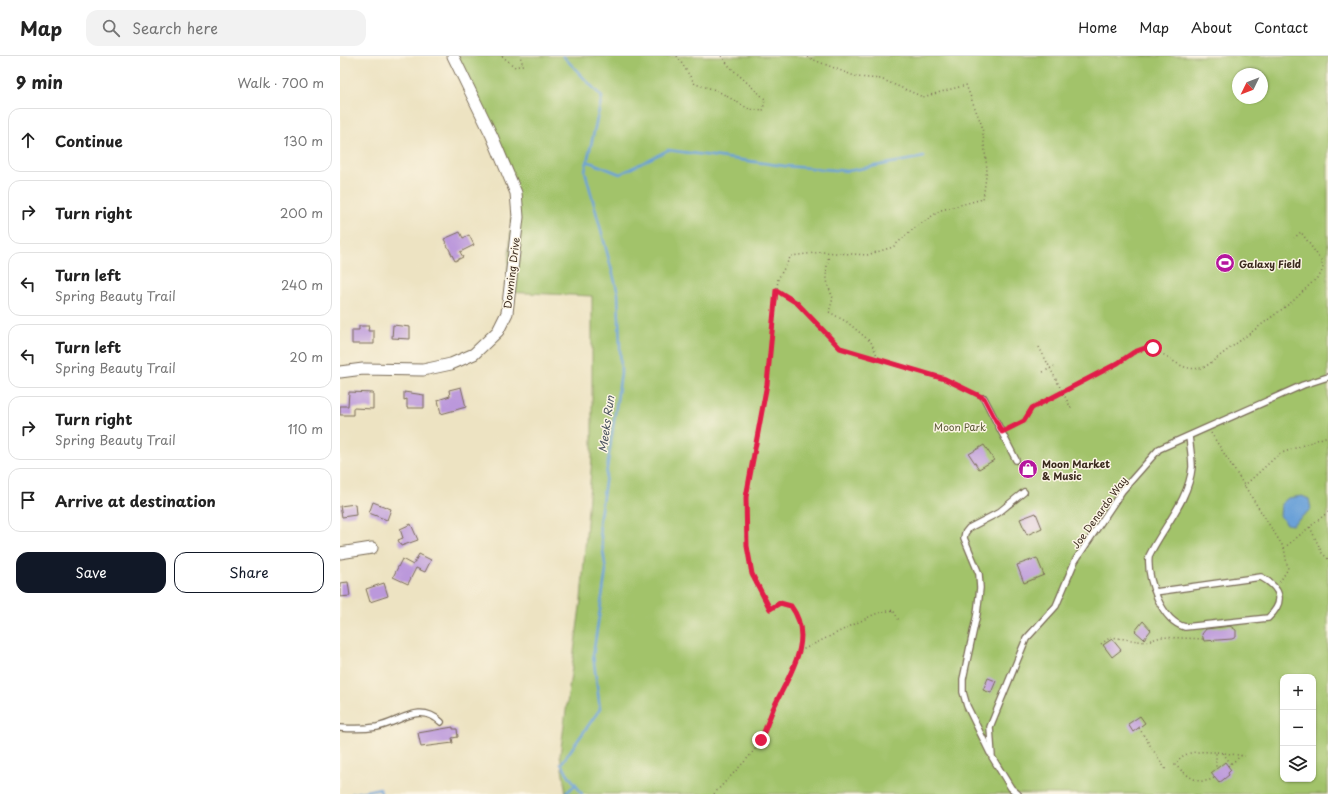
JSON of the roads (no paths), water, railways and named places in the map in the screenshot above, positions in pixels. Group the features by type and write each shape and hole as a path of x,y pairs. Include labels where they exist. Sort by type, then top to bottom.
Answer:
{"street":[{"name":"Downing Drive","path":"340,372 363,368 423,370 451,364 474,354 498,331 506,312 518,217 516,193 492,136 453,56"},
{"path":"340,554 372,548"}],"lane":[{"name":"Joe Denardo Way","path":"1018,794 1011,788 992,757 990,727 1026,639 1056,606 1075,561 1122,491 1159,449 1303,385 1328,377"},
{"path":"984,398 1016,460"},
{"path":"1156,592 1261,577 1278,590 1279,598 1276,610 1268,618 1185,627 1177,625 1164,611 1156,592 1148,566 1149,556 1182,498 1189,482 1192,467 1189,436"},
{"path":"992,757 967,706 963,692 963,679 977,614 980,588 979,574 964,538 965,533 969,528 998,513 1024,492"},
{"path":"340,728 358,729 379,726 423,712 433,715 440,722"}],"water":[{"path":"1302,496 1309,499 1311,509 1292,525 1287,524 1280,516 1281,504 1288,498"}],"waterway":[{"name":"Meeks Run","path":"563,56 602,97 585,171 618,293 621,373 599,523 606,571 593,655 600,709 561,764 582,794"},
{"path":"587,161 620,174 668,150 785,166 848,171 924,157"},
{"path":"565,794 576,784"},
{"path":"352,794 380,788 381,794"}],"place":[{"name":"Galaxy Field","path":"1225,263"},
{"name":"Moon Market & Music","path":"1028,469"}],"park label":[{"name":"Moon Park","path":"960,426"}]}
